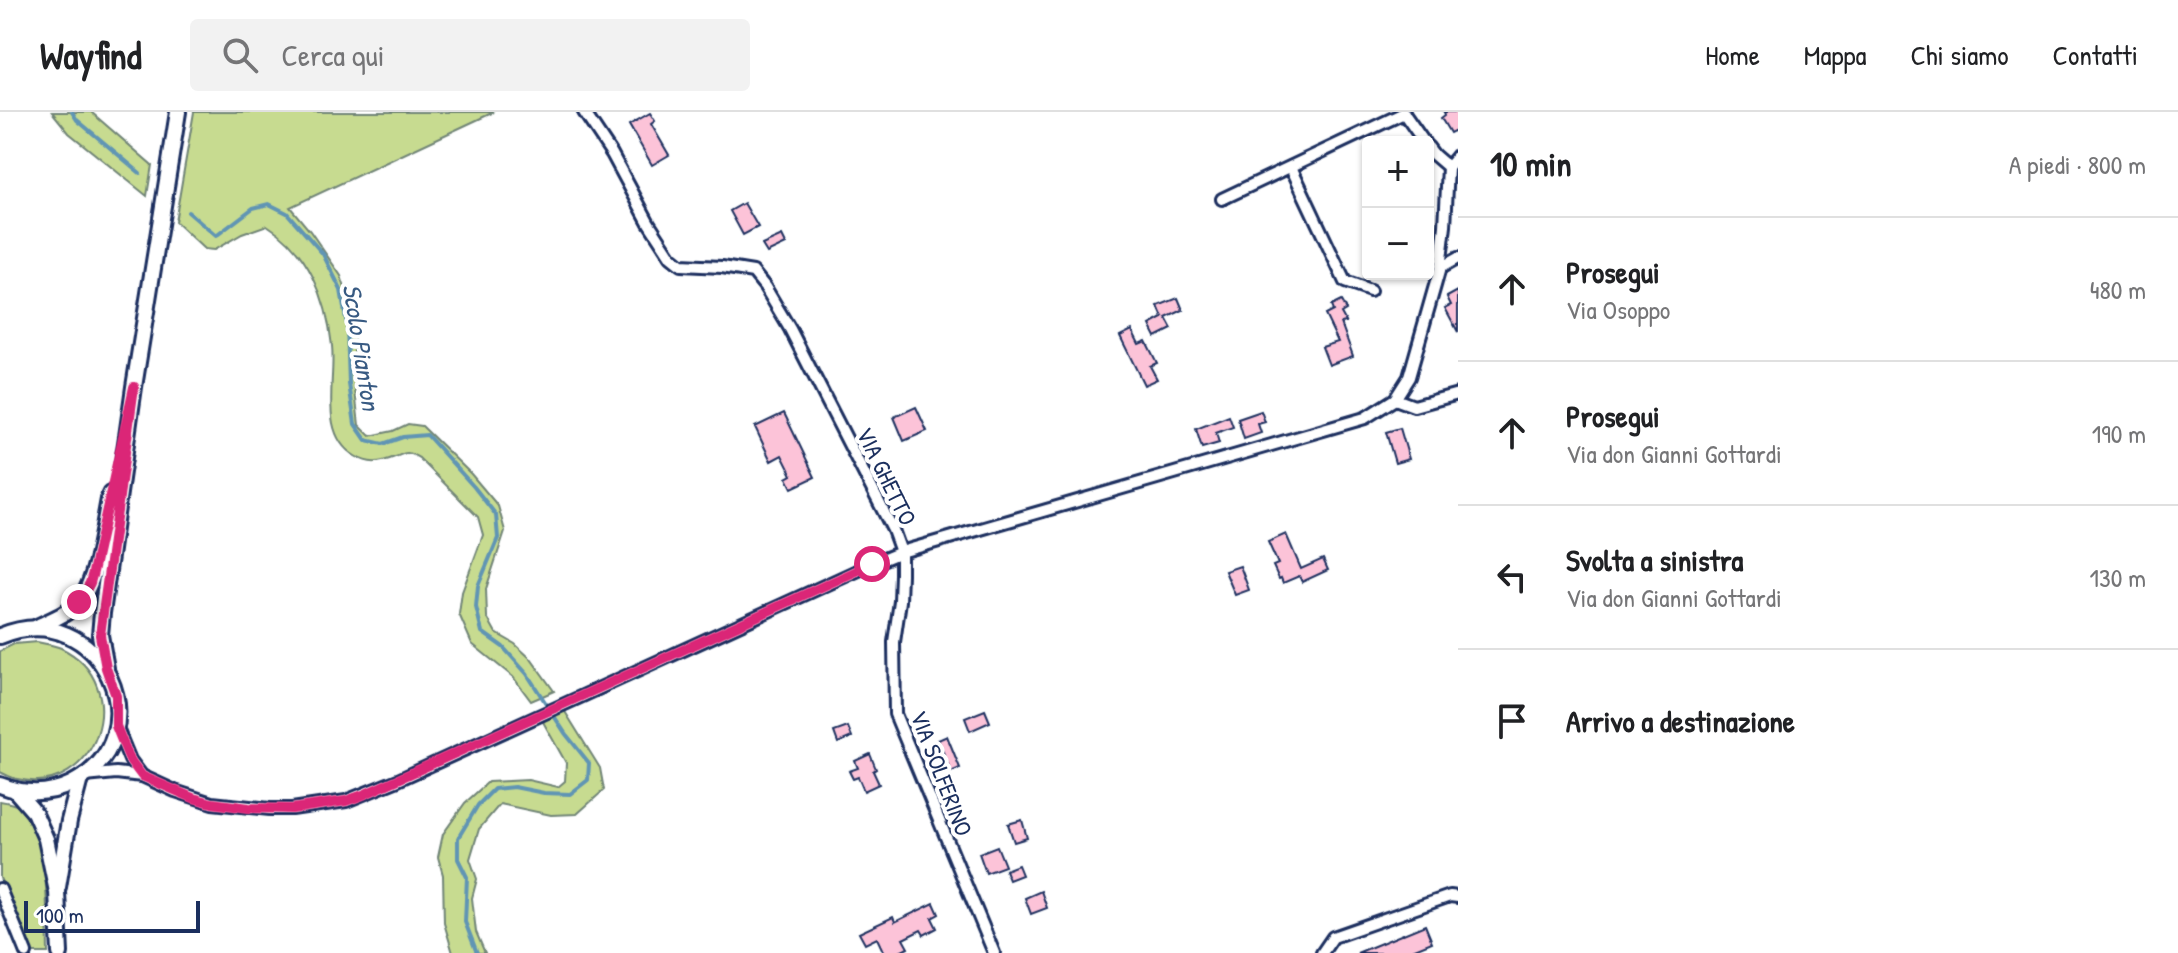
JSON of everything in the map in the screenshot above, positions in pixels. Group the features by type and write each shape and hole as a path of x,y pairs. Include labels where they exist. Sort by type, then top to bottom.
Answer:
{"main road":[{"path":"6,789 56,790 82,778 108,749 116,726 116,696 106,668 100,635 134,387 178,112"},
{"path":"36,628 71,610 90,583 134,387"},
{"path":"3,631 36,628 57,631 93,651 106,668"},
{"path":"57,892 69,821 82,778"},
{"path":"6,789 34,812 46,839 57,892 60,953"}],"street":[{"name":"VIA GHETTO","path":"584,112 612,154 671,257 681,265 753,272 765,287 790,329 893,530 901,552 1365,418 1395,399"},
{"path":"1222,199 1403,113 1420,136"},
{"path":"1434,155 1448,167"},
{"path":"1458,155 1448,167 1440,268 1409,377 1395,399 1414,406 1458,394"},
{"path":"1291,167 1345,282 1370,291"},
{"path":"1440,268 1458,258"},
{"path":"82,778 116,773 142,776 193,798 230,806 270,809 329,804 363,795 901,552"},
{"name":"VIA SOLFERINO","path":"901,552 900,601 894,642 895,714 994,953"},
{"path":"116,726 130,760 142,776"},
{"path":"0,889 26,953"},
{"path":"1322,953 1333,937 1450,896 1458,897"}],"green space":[{"path":"52,112 91,112 152,165 147,196 69,133"},
{"path":"194,112 494,112 290,207 341,276 354,315 354,382 359,425 370,436 408,424 422,426 471,474 498,506 505,531 486,589 487,617 496,633 515,644 531,659 554,691 531,701 513,677 472,644 459,614 462,592 483,535 478,517 419,458 407,453 380,462 365,461 344,446 336,434 331,406 332,346 326,311 305,262 294,248 267,225 242,234 214,250 204,249 175,222"},
{"path":"37,642 61,648 84,665 97,686 101,710 97,734 86,755 68,772 45,780 17,779 0,772 0,651 14,644"},
{"path":"564,710 600,768 604,790 577,814 551,815 500,804 479,829 470,859 477,879 472,898 476,932 485,953 453,953 444,923 443,875 438,857 443,834 465,803 488,782 528,780 558,787 565,781 566,763 542,720"},
{"path":"0,801 28,813 40,840 46,880 48,953 32,953 0,878"}],"building":[{"path":"1444,112 1458,112 1458,129 1450,133 1441,118"},
{"path":"650,113 655,121 651,124 669,155 652,165 629,125"},
{"path":"744,203 758,227 743,235 730,211"},
{"path":"782,236 786,244 767,253 762,245"},
{"path":"1458,291 1458,332 1445,308 1451,305 1447,297"},
{"path":"1178,298 1183,310 1166,318 1172,329 1156,337 1150,325 1163,318 1158,306"},
{"path":"1341,301 1346,310 1341,313 1346,322 1341,323 1353,356 1329,365 1322,347 1338,342 1325,315 1333,311 1331,306"},
{"path":"1132,330 1139,344 1146,341 1157,363 1150,366 1157,379 1144,385 1120,336"},
{"path":"916,407 927,431 904,441 894,417"},
{"path":"1261,411 1265,422 1258,424 1261,433 1244,439 1238,419"},
{"path":"784,413 815,477 792,488 787,478 792,475 782,455 771,461 755,427"},
{"path":"1229,416 1233,427 1216,433 1219,443 1202,448 1196,429"},
{"path":"1400,428 1409,459 1395,463 1386,432"},
{"path":"1286,534 1301,569 1323,559 1328,570 1302,582 1299,576 1283,583 1273,566 1278,564 1268,542"},
{"path":"1240,566 1249,590 1235,595 1225,571"},
{"path":"985,710 990,722 970,731 965,718"},
{"path":"848,727 852,737 838,743 834,732"},
{"path":"947,736 960,768 951,772 938,740"},
{"path":"870,754 879,784 864,791 858,777 853,779 849,771 858,768 855,761"},
{"path":"1022,820 1027,838 1014,842 1008,824"},
{"path":"997,846 1005,866 986,873 979,853"},
{"path":"1018,865 1022,875 1009,880 1005,870"},
{"path":"1041,891 1047,908 1031,914 1025,898"},
{"path":"934,903 939,914 932,918 937,928 924,935 921,930 903,939 908,948 898,953 884,953 877,938 865,944 859,933 893,917 895,922"},
{"path":"1425,925 1432,942 1405,953 1357,953"}],"waterway":[{"name":"Scolo Pianton","path":"72,112 77,120 140,173"},
{"name":"Scolo Pianton","path":"188,212 216,236 253,208 269,204 287,213 323,254 341,290 355,424 366,440 383,444 403,437 427,435 496,515 498,538 478,586 476,607 482,632 503,647 527,674 565,733 589,763 588,780 570,794 514,787 494,789 478,805 458,838 458,859 467,877 465,922 477,953"}],"route":[{"path":"79,602 93,572 134,387 100,635 106,668 116,696 116,726 130,760 142,776 161,785 212,803 292,809 346,801 363,795 872,564"}]}
